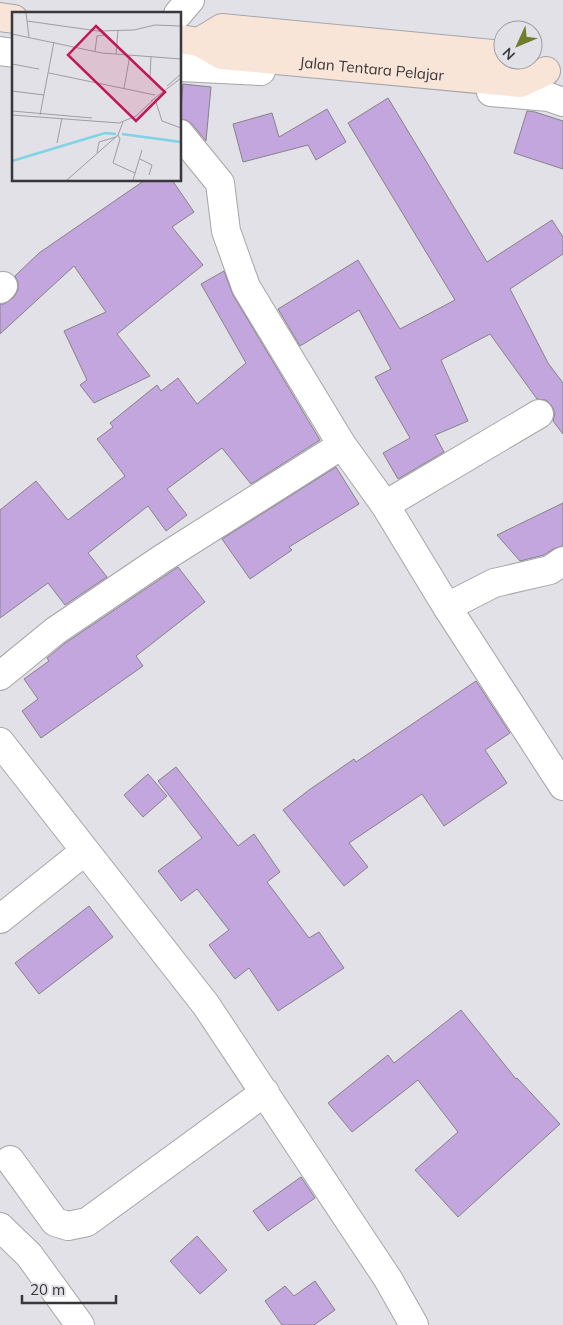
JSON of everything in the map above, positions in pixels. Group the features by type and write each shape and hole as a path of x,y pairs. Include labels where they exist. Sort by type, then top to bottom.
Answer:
{"main road":[{"name":"Jalan Tentara Pelajar","path":"189,40 222,28 493,53"},
{"name":"Jalan Tentara Pelajar","path":"189,40 222,55 520,83 546,68"}],"street":[{"path":"180,12 190,0"},
{"path":"181,67 291,72 549,97 563,102"},
{"path":"181,135 220,183 226,232 246,287 342,445 385,506 447,607 563,786"},
{"path":"385,506 539,414"},
{"path":"0,676 64,625 163,558 342,445"},
{"path":"447,607 494,583 550,570 563,561"},
{"path":"0,742 206,1005 388,1279 414,1325"},
{"path":"0,919 85,851"},
{"path":"10,1160 55,1222 68,1226 87,1222 264,1092"},
{"path":"0,1227 29,1255 80,1325"}],"building":[{"path":"183,84 211,87 206,141 192,124 181,119"},
{"path":"388,98 487,262 552,220 563,237 563,254 510,289 548,363 563,383 563,434 553,421 555,413 552,406 546,400 537,399 490,334 441,360 468,421 435,435 444,452 398,479 383,453 410,438 375,377 391,369 359,310 300,346 278,309 358,260 400,329 455,300 348,123"},
{"path":"327,109 346,142 316,160 308,145 243,162 233,124 272,113 279,137"},
{"path":"527,111 563,121 563,169 514,153"},
{"path":"144,181 173,181 194,212 172,227 203,265 117,334 150,376 94,403 80,385 87,380 64,331 106,312 74,266 0,334 0,304 4,304 14,297 18,290 18,282 15,276 39,253"},
{"path":"224,271 233,295 320,440 251,484 222,448 167,489 187,515 166,531 148,506 88,553 107,577 65,605 48,583 0,618 0,510 36,481 68,520 125,476 97,439 113,427 110,423 157,385 161,391 178,378 197,404 246,363 201,284"},
{"path":"336,467 359,504 289,547 292,550 250,579 222,539"},
{"path":"563,503 563,546 555,548 544,555 520,561 497,535"},
{"path":"178,567 205,602 136,656 143,666 41,738 22,711 38,699 24,679 49,661 47,658 64,644"},
{"path":"476,681 510,733 485,750 507,783 444,826 422,794 349,843 368,867 344,886 283,810 354,759 356,762"},
{"path":"176,767 238,846 254,834 280,872 267,882 309,938 319,932 344,968 278,1011 249,968 235,979 209,945 229,930 197,889 181,901 158,871 202,838 158,781"},
{"path":"148,774 167,796 143,817 124,795"},
{"path":"89,906 113,937 39,994 15,963"},
{"path":"461,1010 516,1079 560,1124 458,1217 415,1170 458,1132 418,1080 352,1132 328,1103 388,1055 394,1063"},
{"path":"301,1177 315,1198 268,1231 253,1211"},
{"path":"197,1236 227,1270 200,1294 170,1261"},
{"path":"315,1281 335,1310 314,1325 282,1325 265,1301 285,1286 294,1296"}]}
